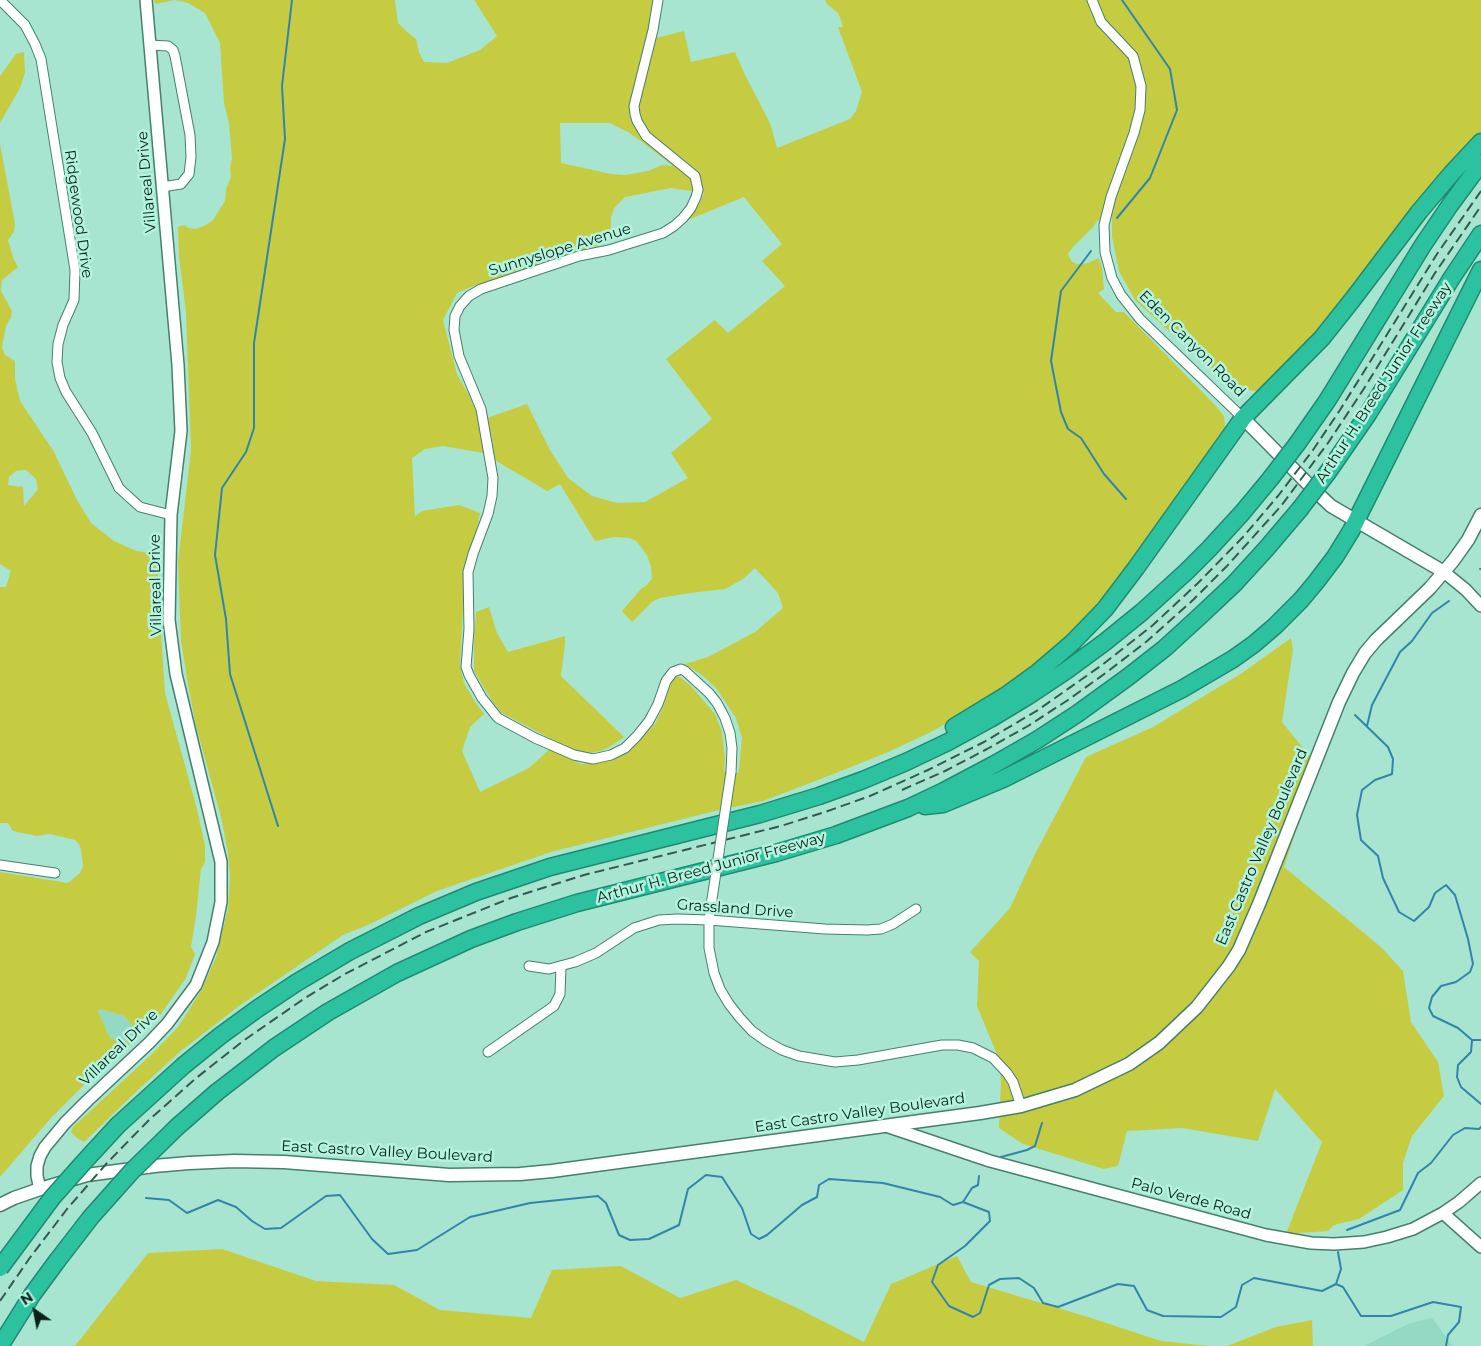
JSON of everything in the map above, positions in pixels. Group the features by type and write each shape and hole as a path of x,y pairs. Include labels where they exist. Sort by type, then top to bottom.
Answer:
{"highway":[{"path":"877,774 1019,686 1050,663 1080,635 1120,590 1243,418 1322,338 1411,222 1446,179 1481,142"},
{"path":"0,1268 52,1198 83,1162 118,1125 183,1066 257,1009 350,951 412,920 469,895 535,872 595,855 768,812 827,794 877,774 934,749 990,720 1093,652 1142,612 1187,571 1231,526 1271,478 1327,401 1432,232 1481,164"},
{"name":"Arthur H. Breed Junior Freeway","path":"0,1346 56,1261 91,1217 132,1171 177,1127 217,1092 274,1048 328,1012 397,973 471,939 516,922 578,903 799,847 908,808 961,783 1022,749 1077,714 1128,677 1188,627 1223,594 1266,549 1300,509 1368,414 1459,266 1481,234"},
{"path":"908,808 942,804 1003,779 1182,689 1221,667 1262,638 1291,611 1326,570 1357,521 1481,270"}],"main road":[{"name":"Eden Canyon Road","path":"1243,418 1331,506 1444,572"},
{"name":"East Castro Valley Boulevard","path":"0,1205 40,1189 87,1175 170,1164 234,1161 323,1165 433,1174 552,1172 980,1113 1021,1106 1075,1090 1129,1064 1160,1043 1197,1007 1229,966 1239,950 1262,898 1356,666 1376,640 1444,572 1465,545 1481,516"}],"street":[{"name":"Ridgewood Drive","path":"0,0 24,25 41,59 75,270 74,300 63,325 58,344 57,362 60,378 66,392 92,433 120,488 140,507 171,515"},
{"name":"Villareal Drive","path":"40,1189 37,1166 45,1147 87,1101 167,1024 196,985 213,942 221,902 221,862 176,674 169,620 171,515 181,431 178,365 146,0"},
{"name":"Sunnyslope Avenue","path":"658,0 654,30 634,106 635,114 646,136 695,176 698,190 691,208 678,222 663,233 609,250 579,256 481,289 469,296 460,306 455,316 454,330 459,356 481,409 493,478 488,514 468,572 469,629 466,667 482,698 498,718 529,735 574,755 593,759 611,755 624,748 649,721 666,681 673,672 681,669 689,673 708,693 723,713 732,743 731,772 708,920 709,953 720,989 729,1004 752,1031 782,1050 799,1056 835,1062 858,1060 942,1045 958,1045 973,1048 993,1058 1007,1073 1013,1082 1021,1106"},
{"name":"Eden Canyon Road","path":"1092,0 1101,22 1133,56 1141,86 1140,110 1127,154 1111,197 1104,226 1106,252 1112,278 1121,295 1140,319 1243,418"},
{"path":"150,45 168,46 175,56 190,135 190,174 181,184 162,187"},
{"path":"1444,572 1466,590 1481,606"},
{"path":"0,865 55,873"},
{"name":"Grassland Drive","path":"529,966 545,969 561,967 589,956 643,924 668,919 867,930 893,924 916,909"},
{"path":"488,1052 554,1006 560,994 561,967"},
{"name":"Palo Verde Road","path":"886,1126 990,1161 1266,1235 1312,1243 1356,1243 1413,1229 1459,1202 1481,1183"},
{"path":"1443,1212 1481,1247"}],"shaded area":[{"path":"154,0 175,0 155,4"},
{"path":"175,0 395,0 398,23 416,39 424,62 447,63 480,50 497,36 474,0 655,0 651,29 656,38 684,31 691,62 735,52 770,123 777,148 850,119 856,111 862,92 838,27 843,27 841,20 838,13 825,0 1481,0 1481,132 1460,154 1344,301 1293,360 1260,391 1245,390 1204,363 1135,300 1119,271 1112,237 1112,215 1097,221 1072,248 1068,254 1072,262 1077,264 1088,263 1099,258 1104,289 1098,293 1116,312 1124,312 1214,404 1224,416 1225,427 1152,537 1097,611 1050,657 995,696 931,732 886,753 831,775 763,801 719,810 551,852 437,891 368,925 343,935 239,1006 181,1051 84,1142 71,1132 73,1127 153,1053 178,1027 201,991 216,957 228,909 230,877 228,852 221,817 196,726 181,640 178,562 191,450 186,313 179,256 178,227 185,225 188,228 196,229 213,220 225,201 226,189 231,177 230,167 232,159 229,123 224,103 220,43 205,13 188,3","holes":["560,123 610,123 628,132 673,166 662,165 648,171 625,175 611,174 561,163","671,188 704,193 688,220 744,197 782,244 762,261 785,286 728,333 715,320 666,359 712,419 671,453 688,478 645,502 617,503 592,496 568,478 550,450 527,404 487,418 492,439 493,459 547,491 560,484 595,541 614,537 630,538 636,541 647,555 652,578 622,611 632,622 652,602 660,598 725,589 743,579 755,568 778,593 783,608 755,632 708,657 685,664 702,675 716,688 736,718 742,738 739,770 738,773 724,772 725,758 722,732 715,714 691,686 680,677 676,677 671,682 655,724 634,745 618,757 602,762 581,764 550,749 529,768 480,792 462,751 470,727 484,714 464,683 460,666 464,587 480,513 459,505 422,511 415,516 412,458 425,449 443,446 483,453 483,437 478,416 457,374 443,320 457,293 600,245 611,229 611,218 614,208 625,197"]},
{"path":"24,52 25,73 20,88 0,123 0,76 16,54"},
{"path":"0,144 15,224 14,232 8,240 18,267 2,280 1,291 12,311 6,326 2,347 5,355 15,361 15,379 20,401 54,452 77,500 91,523 114,541 134,550 159,556 158,589 165,693 197,809 205,846 205,862 201,869 191,947 195,954 186,978 161,1014 93,1076 51,1118 0,1177 0,872 68,883 80,873 83,866 81,850 75,840 50,834 37,836 13,831 8,823 0,823 0,587 6,587 11,571 0,564","holes":["26,470 36,479 38,489 24,506 23,487 8,485 9,477 16,471","100,1009 124,1016 135,1029 131,1040 123,1042 110,1038 98,1011"]},
{"path":"489,607 497,633 508,652 565,636 561,676 624,737 601,751 588,753 574,751 502,713 492,701 474,671 476,612"},
{"path":"1291,638 1293,650 1282,722 1316,764 1284,867 1381,947 1403,971 1411,1022 1438,1062 1444,1096 1412,1136 1403,1163 1403,1190 1359,1219 1334,1225 1328,1231 1286,1234 1322,1142 1275,1089 1258,1141 1182,1128 1127,1131 1118,1166 1104,1169 1023,1144 999,1128 1001,1081 998,1057 977,1006 979,961 970,952 1010,908 1034,856 1086,757 1153,727 1242,673"},
{"path":"100,1009 124,1016 135,1029 131,1040 123,1042 110,1038 98,1011"},
{"path":"222,1249 316,1281 394,1285 440,1310 531,1318 552,1270 621,1266 680,1298 736,1280 864,1342 891,1284 957,1256 971,1282 1161,1341 1208,1346 75,1346 148,1253"},
{"path":"1432,1318 1453,1346 1364,1346 1410,1323"},
{"path":"1312,1320 1313,1346 1227,1346 1276,1327"}],"waterway":[{"path":"278,826 230,674 226,619 215,555 222,488 246,452 254,428 254,343 285,139 282,86 292,0"},
{"path":"1117,218 1150,178 1177,110 1170,69 1122,0"},
{"path":"1091,251 1061,291 1051,361 1061,412 1068,429 1081,438 1104,474 1126,499"},
{"path":"1367,726 1372,705 1400,652 1412,641 1432,613 1449,601"},
{"path":"1355,715 1388,747 1393,759 1392,774 1375,780 1362,790 1357,815 1361,840 1378,856 1383,878 1399,912 1414,921 1429,907 1435,893 1446,885 1455,895 1473,964 1470,972 1456,982 1441,986 1432,997 1429,1008 1433,1016 1458,1028 1472,1040"},
{"path":"1472,1040 1471,1052 1458,1065 1457,1077 1461,1087 1481,1104"},
{"path":"1472,1040 1481,1040"},
{"path":"1001,1157 1035,1146 1042,1123"},
{"path":"1347,1230 1400,1210 1418,1173 1431,1163 1453,1135 1465,1128 1479,1129 1481,1127"},
{"path":"146,1198 169,1200 187,1213 218,1200 236,1207 265,1229 281,1228 326,1196 340,1195 372,1239 388,1254 417,1250 470,1217 530,1203 598,1196 606,1203 619,1235 630,1240 649,1239 679,1225 688,1189 706,1175 722,1177 742,1208 751,1234 759,1239 767,1235 802,1205 817,1197 819,1185 829,1179 883,1183 940,1197 953,1205 963,1202 989,1212 990,1221 965,1246 938,1265 932,1282 949,1306 973,1317 980,1313 989,1285 1000,1279 1019,1278 1034,1288 1043,1303 1058,1307 1118,1284 1134,1286 1147,1310 1163,1316 1221,1317 1236,1307 1242,1285 1254,1278 1322,1291 1336,1284"},
{"path":"963,1202 972,1188 978,1185 979,1176"},
{"path":"1336,1284 1341,1269 1338,1252"},
{"path":"1336,1284 1343,1287 1361,1316 1391,1316 1433,1302 1461,1307 1459,1322 1448,1335 1446,1346"}],"railway":[{"path":"0,1301 67,1209 107,1163 149,1120 195,1079 243,1041 305,998 345,974 426,932 511,898 584,875 781,826 870,796 984,742 1038,710 1102,665 1153,625 1198,583 1243,537 1278,496 1340,410 1437,254 1481,191"},
{"path":"902,790 945,771 987,749 1028,726 1068,700 1146,642 1193,600 1227,566 1281,506 1328,443 1435,273 1481,206"}]}
